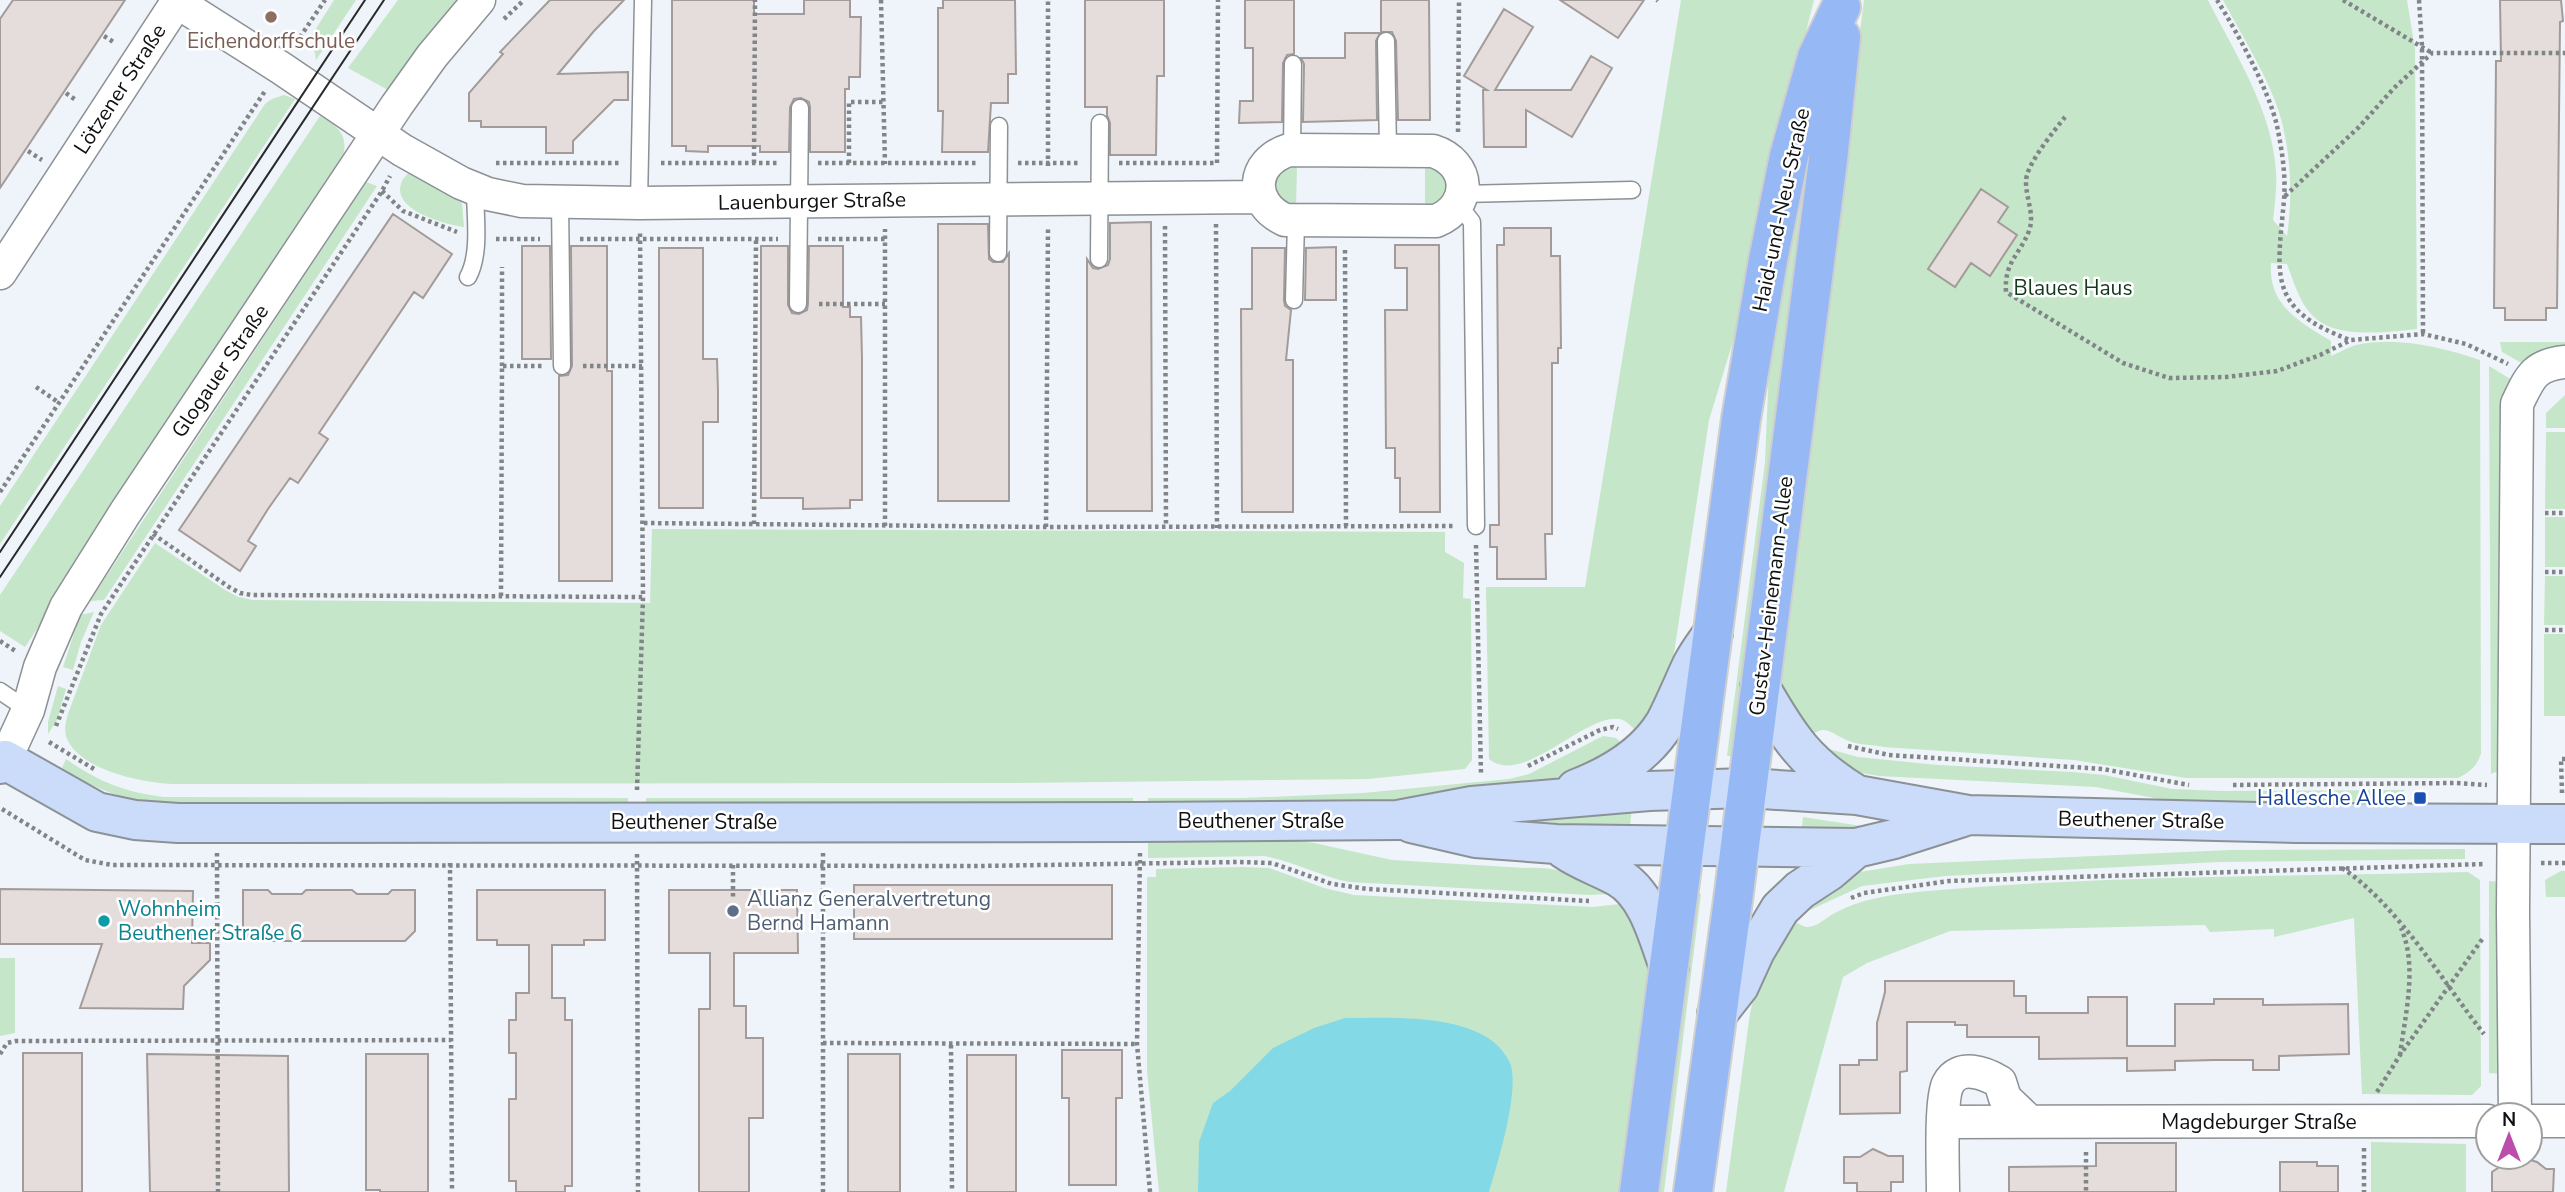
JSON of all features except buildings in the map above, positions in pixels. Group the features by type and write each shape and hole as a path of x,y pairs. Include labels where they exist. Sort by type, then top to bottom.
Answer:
{"main road":[{"name":"Haid-und-Neu-Straße","path":"1713,633 1741,419 1789,156 1817,57 1842,3"},
{"name":"Gustav-Heinemann-Allee","path":"1693,1192 1830,147 1840,57 1842,3"},
{"path":"1639,1192 1713,633"}],"street":[{"name":"Glogauer Straße","path":"11,766 40,667 66,607 125,513 391,142 432,56 480,0"},
{"name":"Lötzener Straße","path":"0,273 171,1 281,68 391,142"},
{"name":"Lauenburger Straße","path":"391,142 475,190 523,201 639,203 1261,197"},
{"path":"1292,150 1433,151 1451,160 1461,175 1460,199 1446,217 1436,221 1284,220 1266,207 1261,197 1259,178 1266,164 1278,153 1292,150"},
{"path":"2515,1101 2517,404 2529,378 2547,364 2565,362"},
{"path":"1547,799 1592,783 1643,750 1664,724 1693,662 1713,633"},
{"path":"1760,687 1788,735 1805,756 1834,781 1857,795"},
{"name":"Beuthener Straße","path":"11,766 97,812 135,820 216,823 450,824 641,801 822,821 1398,820 1472,806 1547,799 1746,788 1857,795 1968,815 2283,823 2514,823 2563,807"},
{"name":"Beuthener Straße","path":"1398,820 1475,838 1556,844 1856,848 1894,839 1968,815"},
{"path":"1556,844 1582,862 1621,878 1631,887 1649,914 1669,967"},
{"path":"1717,1014 1739,986 1755,951 1780,909 1800,890 1829,871 1856,848"},
{"path":"1942,1192 1947,1086 1953,1077 1968,1071 1986,1073 2000,1082 2005,1098 2030,1122"},
{"name":"Magdeburger Straße","path":"1944,1122 2474,1121"},
{"path":"2544,1121 2565,1121"}],"lane":[{"path":"639,203 643,0"},
{"path":"1386,41 1388,150"},
{"path":"1292,150 1293,64"},
{"path":"798,304 800,108"},
{"path":"1099,259 1100,123"},
{"path":"998,254 999,126"},
{"path":"468,276 474,267 475,190"},
{"path":"1476,526 1472,222 1460,199 1632,190"},
{"path":"560,202 562,366"},
{"path":"1294,300 1296,220"},
{"path":"0,691 28,709"}],"path":[{"path":"0,492 325,0"},
{"path":"504,20 524,0"},
{"path":"754,163 755,0"},
{"path":"881,0 886,200 885,526"},
{"path":"1046,527 1048,0"},
{"path":"1217,528 1218,0"},
{"path":"1451,160 1458,139 1459,0"},
{"path":"2217,0 2266,93 2273,113 2283,157 2284,197 2278,251 2279,273 2285,294 2300,314 2322,329 2351,340"},
{"path":"2343,0 2432,54"},
{"path":"2418,0 2422,46 2423,334"},
{"path":"104,36 119,46"},
{"path":"2284,197 2432,54 2565,53"},
{"path":"849,163 849,102 883,102"},
{"path":"2065,117 2040,151 2025,179 2032,216 2029,230 2005,276 2006,292 2123,363 2169,378 2226,377 2277,371 2351,340 2423,334 2466,344 2501,358 2529,378"},
{"path":"391,142 382,191 96,624 49,741 11,766 1,810 85,860 111,865 1272,863 1332,884 1368,889 1598,901 1617,897 1631,887"},
{"path":"28,151 43,161"},
{"path":"382,191 403,211 445,229 487,239 756,239 754,524"},
{"path":"1165,198 1166,526"},
{"path":"638,1192 637,864 641,801 644,523 639,203"},
{"path":"1345,222 1346,526"},
{"path":"501,596 502,267"},
{"path":"798,304 885,304"},
{"path":"502,366 642,366"},
{"path":"36,387 58,402"},
{"path":"644,523 1217,528 1476,526 1481,775"},
{"path":"153,534 240,593 252,595 643,597"},
{"path":"1516,771 1600,730 1613,727 1621,730 1643,750"},
{"path":"49,741 102,774"},
{"path":"1805,756 1819,742 1831,741 1889,755 2092,768 2198,786"},
{"path":"2563,807 2561,759 2565,759"},
{"path":"1468,777 1493,774"},
{"path":"2225,786 2456,783"},
{"path":"822,821 823,1192"},
{"path":"216,823 218,1192"},
{"path":"450,824 452,1192"},
{"path":"1140,863 1137,1044 1150,1192"},
{"path":"1842,901 1864,892 1949,881 2466,864"},
{"path":"733,865 733,900"},
{"path":"2341,868 2362,883 2399,923 2484,1035"},
{"path":"2399,923 2409,955 2408,991 2400,1055"},
{"path":"2372,1098 2384,1085 2400,1055 2484,937"},
{"path":"0,1054 7,1043 16,1041 451,1040"},
{"path":"823,1043 1137,1044"},
{"path":"951,1045 952,1192"}],"green space":[{"path":"334,0 356,0 316,60 312,35"},
{"path":"398,0 463,0 408,62 388,90 348,68"},
{"path":"1681,0 1814,0 1758,223 1734,338 1709,420 1670,680 1639,734 1623,720 1609,719 1538,756 1520,763 1503,765 1489,759 1486,587 1585,587"},
{"name":"Blaues Haus","path":"1864,0 2208,0 2260,104 2273,148 2276,171 2273,220 2287,236 2290,174 2279,112 2253,55 2223,0 2407,0 2415,49 2417,329 2353,332 2328,326 2307,310 2287,264 2271,263 2271,278 2280,301 2288,311 2331,341 2331,356 2356,345 2403,342 2434,347 2480,360 2481,754 2469,771 2458,778 2186,778 2074,760 1884,747 1855,743 1824,730 1818,731 1804,742 1782,696 1781,653"},
{"path":"284,95 295,99 0,544 0,506 265,104"},
{"path":"1817,114 1733,756 1727,756 1765,462 1770,343"},
{"path":"320,116 342,134 344,169 25,647 0,631 0,595"},
{"path":"1425,162 1436,165 1448,182 1445,200 1425,210"},
{"path":"1297,163 1296,209 1276,199 1274,181 1281,169"},
{"path":"410,171 458,196 462,204 464,227 445,223 412,209 400,193 403,179"},
{"path":"366,182 377,186 104,600 90,601"},
{"path":"2500,342 2565,342 2565,349 2525,365 2502,352"},
{"path":"2489,366 2512,380 2498,771 2491,774"},
{"path":"2565,395 2565,428 2546,428 2546,413"},
{"path":"2546,432 2565,432 2565,509 2545,509"},
{"path":"2545,517 2565,517 2565,567 2545,567"},
{"path":"652,529 1445,532 1445,552 1464,563 1463,598 1471,599 1472,760 1465,769 1368,779 1011,783 173,784 145,781 97,766 83,758 66,736 68,714 101,625 155,543 225,590 238,597 253,600 650,603"},
{"path":"2545,576 2565,576 2565,625 2544,625"},
{"path":"94,612 73,670 63,667 80,615"},
{"path":"2544,634 2565,634 2565,716 2544,716"},
{"path":"58,686 66,689 57,720 48,734 48,722"},
{"path":"1603,736 1616,738 1626,747 1580,775 1545,784 1364,802 1148,812 1148,798 1243,798 1363,793 1509,779 1529,774"},
{"path":"1829,749 1858,757 1938,765 2104,775 2172,789 2405,790 2390,803 2287,805 2175,802 2096,787 1879,776 1850,771 1823,750"},
{"path":"66,759 112,785 164,797 628,798 628,811 162,807 122,797 87,783 62,768"},
{"path":"646,798 1133,798 1133,812 646,811"},
{"path":"1632,808 1630,826 1534,822 1531,818"},
{"path":"1803,817 1874,828 1801,836"},
{"path":"1148,833 1273,838 1314,843 1392,860 1550,869 1572,874 1615,891 1590,895 1349,882 1264,856 1148,858"},
{"path":"2465,849 2465,859 2218,862 1945,876 1862,886 1810,910 1800,904 1854,873 1909,864 2231,850"},
{"path":"1269,868 1324,888 1354,895 1593,907 1628,903 1648,955 1648,981 1621,1192 1159,1192 1147,1071 1147,877 1156,877 1156,869"},
{"path":"2565,871 2565,897 2546,897 2545,880"},
{"path":"2468,872 2480,880 2481,1086 2472,1095 2362,1094 2354,918 2274,937 2274,929 2210,932 2205,925 1950,931 1867,963 1843,977 1784,1192 1726,1192 1750,1013 1761,969 1789,916 1802,925 1811,927 1845,908 1875,898 1986,886"},
{"path":"2489,881 2501,882 2502,1074 2489,1073"},
{"path":"1695,893 1701,894 1664,1192 1656,1192"},
{"path":"0,958 15,958 15,1033 0,1036"},
{"path":"2371,1142 2466,1144 2466,1192 2371,1192"}],"water":[{"path":"1345,1018 1411,1018 1459,1025 1480,1033 1497,1045 1509,1061 1512,1088 1507,1125 1489,1192 1198,1192 1199,1142 1213,1103 1230,1091 1273,1048 1314,1028"}],"tram line":[{"path":"0,552 365,0"},
{"path":"0,577 384,0"}],"place":[{"name":"Eichendorffschule","path":"271,17"},
{"name":"Hallesche Allee","path":"2420,798"},
{"name":"Allianz Generalvertretung Bernd Hamann","path":"733,911"},
{"name":"Wohnheim Beuthener Straße 6","path":"104,921"}]}
